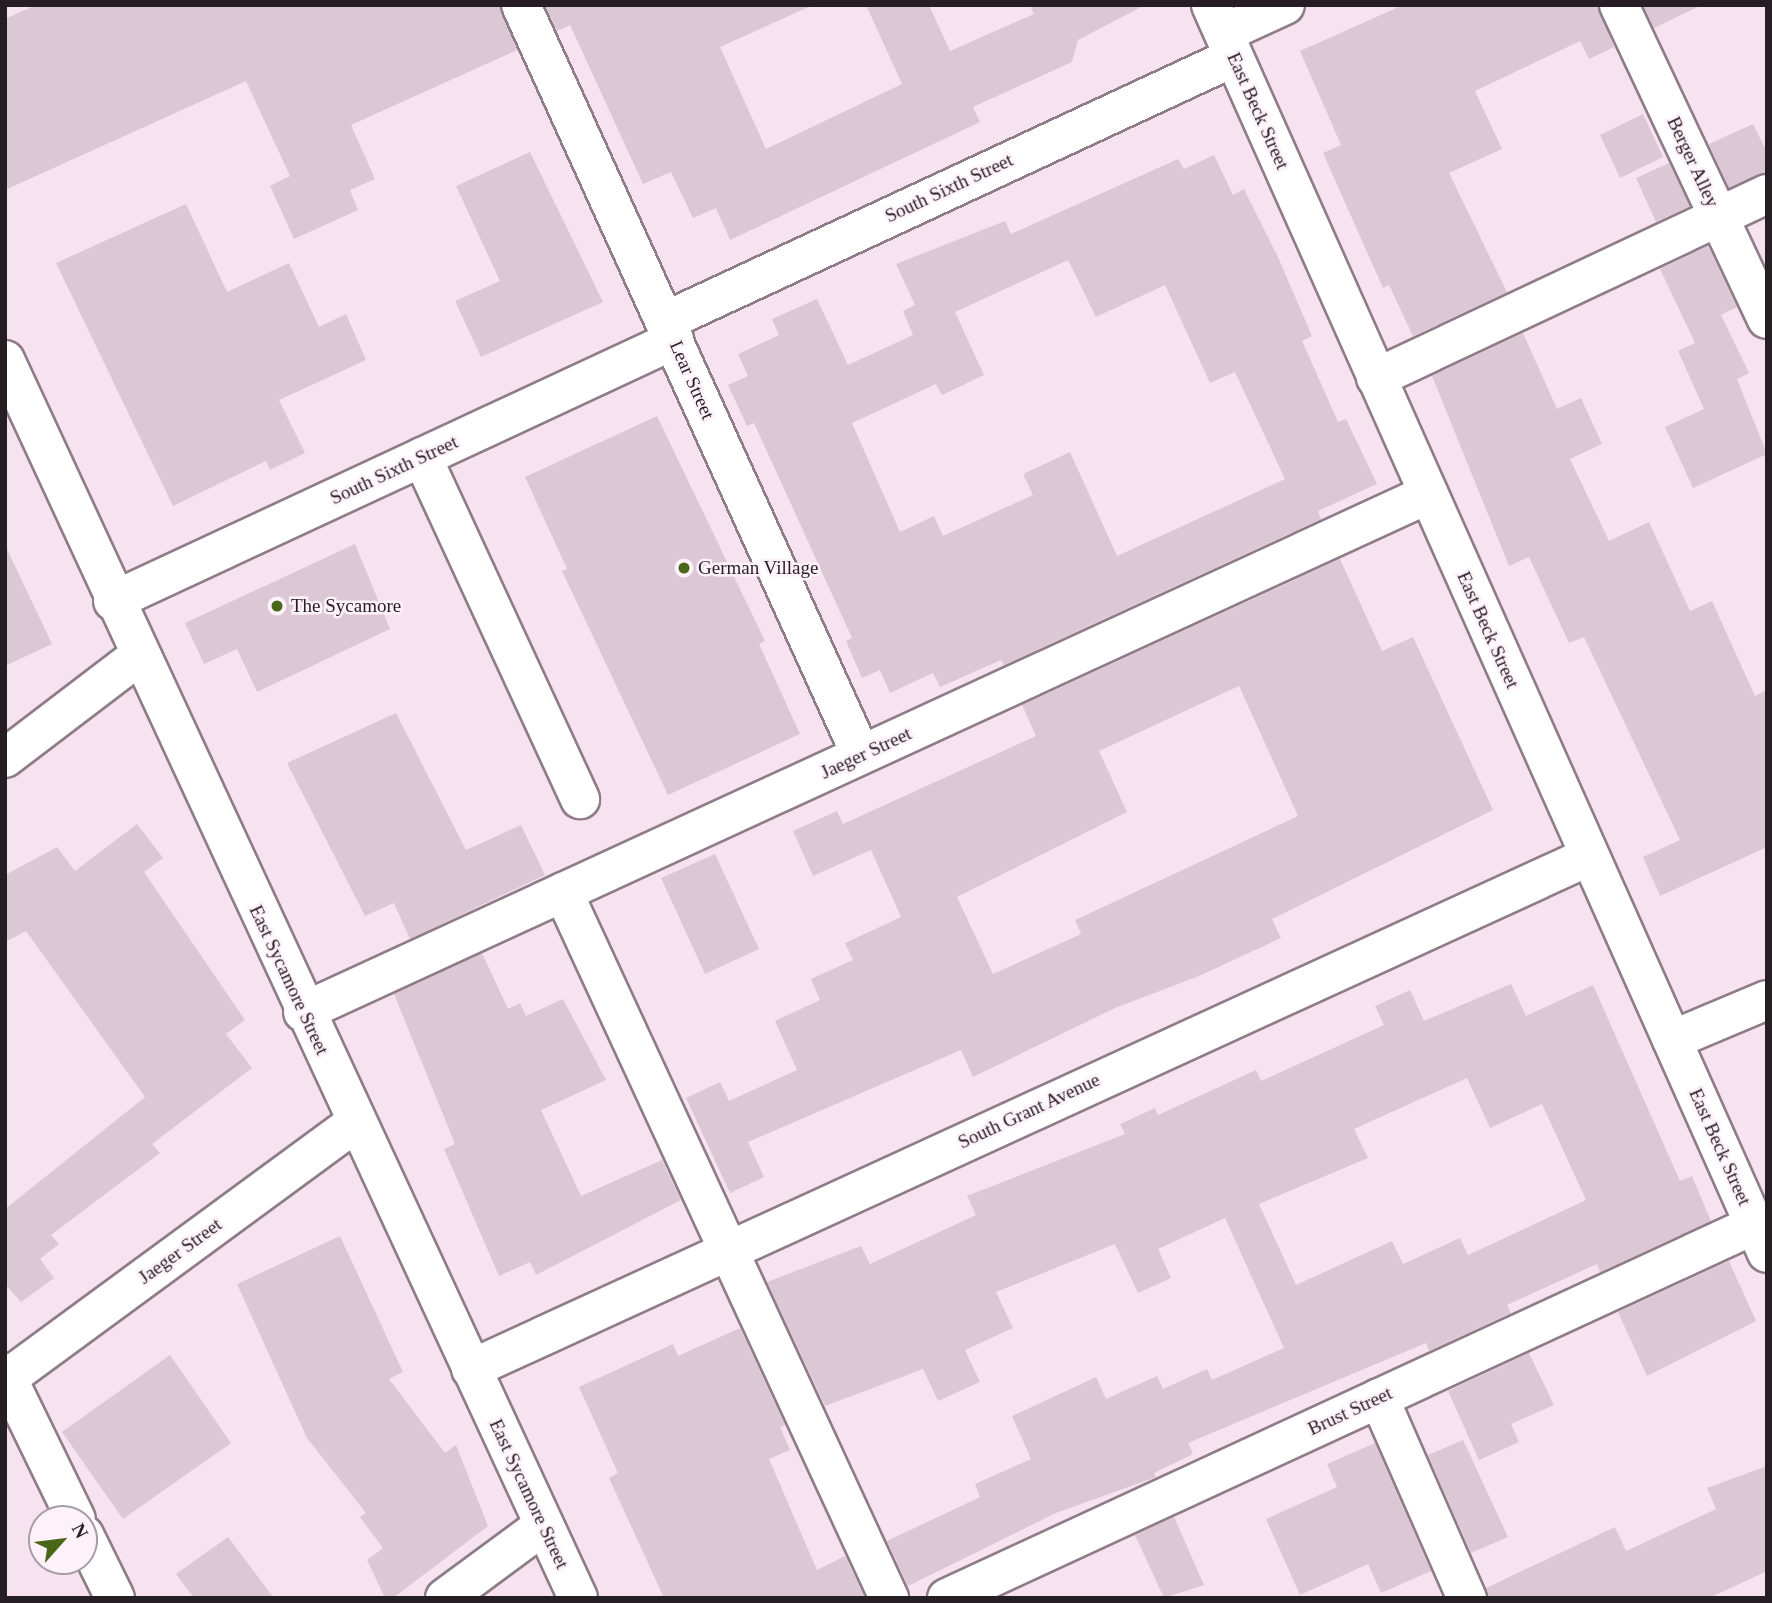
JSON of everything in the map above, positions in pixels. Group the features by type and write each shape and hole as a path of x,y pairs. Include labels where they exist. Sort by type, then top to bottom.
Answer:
{"street":[{"name":"Lear Street","path":"521,5 861,755"},
{"name":"South Sixth Street","path":"113,601 422,457 670,330 1223,32 1285,5"},
{"name":"Berger Alley","path":"1619,5 1767,319"},
{"name":"East Beck Street","path":"1223,32 1760,1239"},
{"path":"1376,378 1767,194"},
{"name":"East Sycamore Street","path":"5,360 303,1012 578,1598"},
{"path":"422,457 580,799"},
{"name":"Jaeger Street","path":"303,1012 1428,494"},
{"path":"5,758 139,656"},
{"name":"South Grant Avenue","path":"471,1369 1588,857"},
{"path":"563,892 726,1250 890,1598"},
{"path":"1672,1040 1767,1000"},
{"name":"Jaeger Street","path":"6,1377 355,1124"},
{"name":"Brust Street","path":"954,1596 1379,1398 1760,1239"},
{"path":"6,1377 69,1505"},
{"path":"1379,1398 1467,1598"},
{"path":"445,1598 544,1525"},
{"path":"98,1563 115,1598"}],"building":[{"path":"36,5 500,5 517,50 351,125 375,179 350,190 358,210 294,239 270,186 290,176 246,81 5,190 5,19"},
{"path":"545,5 813,5 720,47 766,149 902,84 866,5 929,5 950,51 1034,14 1030,5 1145,5 1078,40 1072,62 973,107 980,122 730,240 716,208 693,218 671,172 643,184 570,25 557,31"},
{"path":"1403,5 1597,5 1614,47 1589,59 1580,41 1475,91 1502,149 1449,173 1507,292 1413,336 1389,285 1383,288 1323,153 1341,145 1300,51"},
{"path":"1643,5 1702,5 1654,28"},
{"path":"1643,114 1663,157 1620,178 1600,135"},
{"path":"1753,124 1767,152 1767,172 1729,188 1709,144"},
{"path":"530,152 603,302 481,357 455,301 500,281 456,186"},
{"path":"1214,155 1233,195 1244,189 1278,257 1312,336 1302,341 1338,422 1346,419 1377,484 1318,511 1321,519 1004,665 1001,660 940,687 933,673 890,693 880,670 862,678 846,641 852,638 754,423 747,426 728,385 748,376 738,354 779,335 772,319 817,299 848,365 913,335 903,311 915,305 896,264 1005,221 1011,234 1178,159 1184,169","holes":["1068,260 1096,317 1165,285 1210,383 1235,372 1285,479 1117,556 1070,452 1023,474 1033,495 943,536 934,516 900,532 852,423 936,384 942,395 984,375 955,312"]},
{"path":"1669,163 1690,206 1656,222 1636,178"},
{"path":"186,204 227,292 289,263 319,327 346,314 366,360 279,400 305,453 270,470 266,461 173,506 56,263"},
{"path":"1708,246 1737,307 1721,315 1749,373 1737,379 1767,454 1693,488 1665,427 1704,409 1678,351 1695,343 1660,269"},
{"path":"1523,333 1557,409 1581,398 1602,444 1570,459 1609,541 1649,522 1690,611 1712,601 1755,696 1767,690 1767,847 1660,896 1643,857 1680,840 1584,637 1569,643 1529,557 1509,566 1432,376"},
{"path":"657,416 765,641 759,644 800,734 668,795 562,571 567,569 525,477"},
{"path":"355,544 390,629 257,692 237,649 204,664 185,623"},
{"path":"5,545 52,644 5,666"},
{"path":"1340,559 1382,651 1413,637 1493,810 1272,919 1281,938 1199,976 1115,1008 973,1077 961,1050 748,1142 764,1177 730,1193 686,1098 720,1082 729,1101 797,1070 775,1021 820,1000 811,979 853,960 845,943 901,917 871,850 813,876 793,831 837,811 843,824 1036,736 1022,705","holes":["1239,686 1298,816 1075,920 1081,934 993,974 957,897 1127,812 1099,751"]},
{"path":"396,713 466,850 521,825 545,875 410,939 394,903 365,916 287,763"},
{"path":"137,824 163,858 144,872 245,1020 226,1034 252,1068 152,1144 160,1153 51,1235 59,1244 40,1259 54,1278 21,1302 5,1284 5,1209 145,1097 26,931 5,942 5,875 57,847 75,871"},
{"path":"715,854 759,949 705,974 661,878"},
{"path":"482,953 508,1009 520,1003 526,1016 563,999 606,1080 541,1110 581,1196 662,1160 681,1200 536,1275 530,1262 499,1276 444,1149 455,1144 394,994"},
{"path":"1511,984 1526,1016 1593,985 1680,1181 1692,1176 1711,1221 1600,1272 1597,1264 1507,1305 1511,1313 1429,1351 1426,1343 1188,1443 1193,1454 1154,1473 1156,1477 1056,1513 908,1586 887,1541 980,1497 975,1484 1031,1459 1012,1416 1096,1377 1106,1399 1157,1376 1163,1389 1207,1369 1212,1380 1284,1348 1225,1218 1158,1249 1171,1278 1138,1293 1115,1244 996,1292 1013,1328 965,1350 980,1382 938,1401 923,1369 825,1406 767,1282 861,1246 870,1264 976,1215 967,1196 1125,1134 1120,1124 1155,1108 1158,1115 1256,1070 1261,1081 1384,1025 1375,1006 1410,990 1424,1021","holes":["1467,1078 1490,1128 1542,1104 1586,1200 1468,1255 1460,1238 1403,1264 1392,1241 1296,1285 1259,1204 1368,1158 1354,1129"]},
{"path":"340,1236 403,1372 389,1379 445,1453 456,1445 488,1526 393,1598 385,1598 367,1560 383,1548 360,1517 366,1513 307,1438 237,1284"},
{"path":"1729,1261 1756,1321 1647,1376 1618,1312"},
{"path":"740,1328 785,1425 780,1427 790,1450 769,1459 817,1570 845,1556 865,1598 664,1598 609,1478 618,1473 579,1387 673,1344 678,1356"},
{"path":"1529,1353 1554,1405 1511,1424 1519,1442 1479,1460 1448,1391"},
{"path":"170,1355 231,1443 123,1519 62,1432"},
{"path":"1463,1440 1508,1537 1471,1553 1428,1455"},
{"path":"1375,1443 1431,1571 1381,1593 1368,1564 1300,1595 1266,1519 1337,1487 1327,1464"},
{"path":"1767,1466 1767,1571 1709,1598 1488,1598 1486,1588 1615,1527 1626,1551 1716,1509 1707,1488"},
{"path":"1174,1517 1204,1585 1164,1598 1135,1535"},
{"path":"228,1537 274,1598 194,1598 176,1574"}],"place":[{"name":"German Village","path":"684,568"},
{"name":"The Sycamore","path":"277,606"}]}
